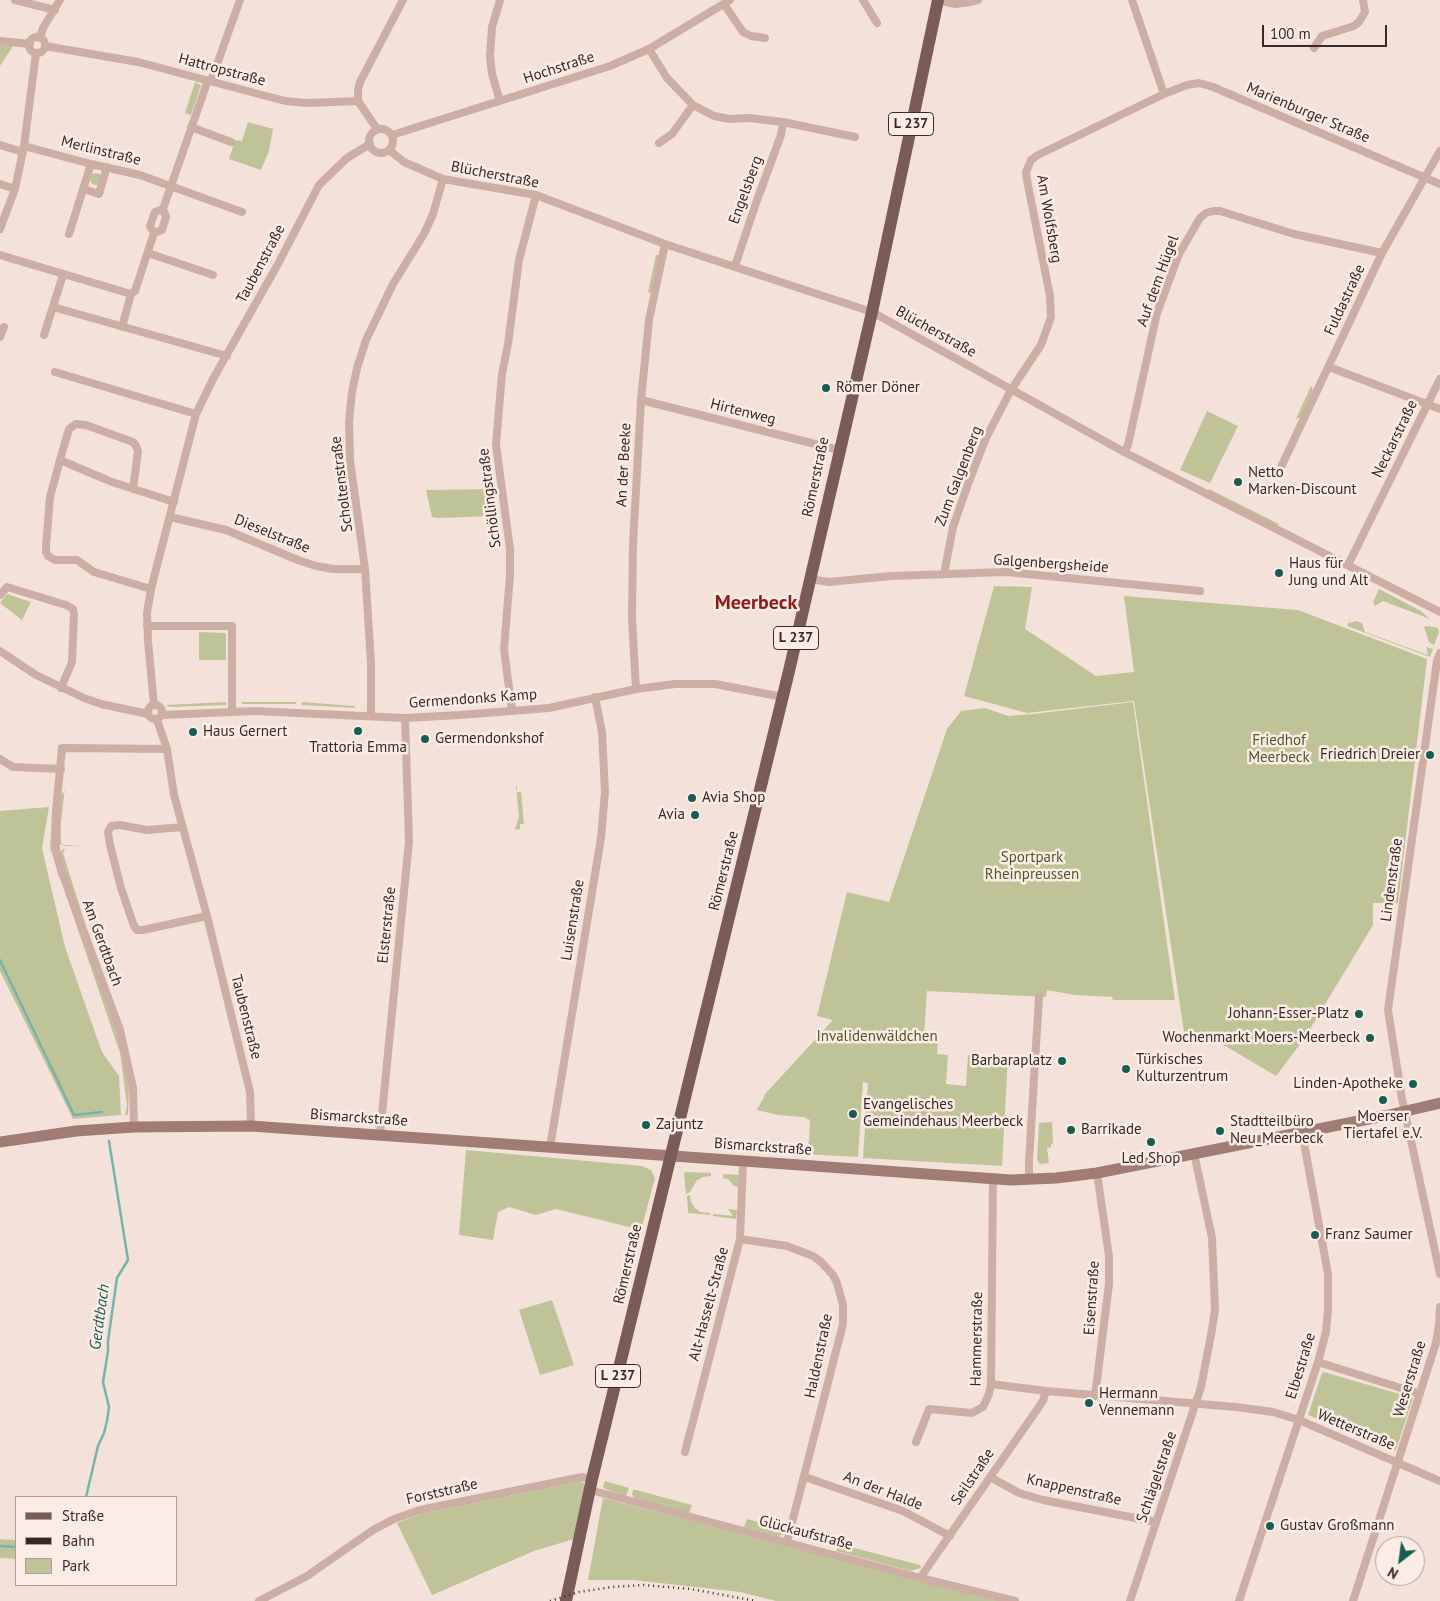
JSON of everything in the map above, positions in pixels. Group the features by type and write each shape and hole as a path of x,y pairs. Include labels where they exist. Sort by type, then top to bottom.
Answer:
{"main road":[{"name":"Römerstraße","path":"566,1601 591,1485 783,697 872,312 938,0"},
{"name":"Bismarckstraße","path":"0,1142 76,1130 134,1126 251,1126 993,1179 1030,1179 1098,1173 1405,1112 1440,1103"}],"street":[{"path":"15,0 55,10"},
{"path":"40,38 60,0"},
{"path":"154,233 162,230 166,217 163,209 191,127 240,0"},
{"path":"377,129 358,100 358,90 360,82 403,0"},
{"path":"500,0 492,28 490,56 492,74 500,101"},
{"path":"864,0 877,23"},
{"path":"938,0 955,4 978,0"},
{"path":"1142,0 1133,1 1164,94"},
{"path":"1314,48 1322,36 1354,26 1359,22 1365,12 1363,0"},
{"name":"Hochstraße","path":"392,135 610,66 649,49 727,2 744,32 751,36 765,38"},
{"path":"33,38 40,38 44,41 45,46 41,52 36,53 30,49 30,44 33,38"},
{"path":"0,41 30,44"},
{"name":"Hattropstraße","path":"45,46 138,62 286,101 307,103 358,100"},
{"path":"649,49 667,78 692,105 714,116 730,119 749,118 783,122 855,137"},
{"path":"1,225 15,189 24,149 36,53"},
{"name":"Marienburger Straße","path":"1164,94 1199,83 1213,87 1440,184"},
{"name":"Am Wolfsberg","path":"1011,390 1041,345 1051,317 1050,296 1027,180 1027,166 1038,154 1164,94"},
{"path":"659,143 672,134 692,105"},
{"name":"Engelsberg","path":"735,266 781,135 783,122"},
{"path":"191,127 231,142"},
{"path":"377,129 387,130 394,140 393,146 383,153 372,149 370,144 370,137 377,129"},
{"name":"Taubenstraße","path":"154,705 147,613 151,589 196,414 213,379 278,264 319,185 347,158 370,144"},
{"name":"Merlinstraße","path":"0,145 140,175 242,212"},
{"name":"Blücherstraße","path":"389,150 404,162 442,179 536,195 664,244 872,312 1124,452 1440,612"},
{"name":"Fuldastraße","path":"1282,465 1382,254 1440,151"},
{"path":"69,234 90,164"},
{"path":"84,188 99,194 107,167"},
{"name":"Scholtenstraße","path":"371,716 371,663 365,569 350,460 349,422 352,392 366,340 392,284 424,234 433,214 442,179"},
{"path":"0,184 15,189"},
{"name":"Schöllingstraße","path":"512,711 504,649 510,575 510,549 496,445 502,374 508,344 519,260 536,195"},
{"path":"122,327 131,294 134,291 154,233 150,226 155,212 163,209"},
{"name":"Auf dem Hügel","path":"1124,452 1128,445 1157,313 1179,254 1200,218 1206,213 1220,211 1294,234 1382,254"},
{"name":"An der Beeke","path":"636,689 632,618 633,544 641,400 649,320 664,244"},
{"path":"148,253 213,275"},
{"path":"0,255 131,294"},
{"path":"44,335 63,275"},
{"path":"53,308 227,356"},
{"path":"0,337 4,327"},
{"path":"1328,367 1440,409"},
{"path":"55,372 196,414"},
{"name":"Neckarstraße","path":"1348,565 1440,379"},
{"name":"Zum Galgenberg","path":"944,574 953,527 968,484 986,438 1011,390"},
{"name":"Hirtenweg","path":"641,400 839,450"},
{"path":"134,489 138,451 133,442 86,425 76,424 69,429 50,496 46,552 48,556 55,560 78,560 94,572 151,589"},
{"path":"60,460 112,482 174,502"},
{"name":"Dieselstraße","path":"170,517 226,530 316,566 333,570 365,569"},
{"name":"Galgenbergsheide","path":"809,579 829,582 891,576 1006,572 1200,591"},
{"path":"0,595 3,586 66,604 73,609 72,662 61,688"},
{"path":"148,626 232,626 232,711"},
{"path":"0,651 36,675 61,688 102,704 148,714"},
{"name":"Lindenstraße","path":"1405,1112 1388,1010 1437,661 1440,653"},
{"name":"Germendonks Kamp","path":"160,717 232,711 268,711 405,718 549,708 636,689 675,684 715,684 783,697"},
{"name":"Luisenstraße","path":"550,1147 601,838 604,801 604,760 602,732 595,697"},
{"path":"154,705 161,708 160,717 151,719 148,714 149,708 154,705"},
{"name":"Taubenstraße","path":"160,717 174,795 208,916 250,1092 251,1126"},
{"name":"Elsterstraße","path":"380,1134 409,840 405,718"},
{"name":"Am Gerdtbach","path":"134,1126 133,1088 120,1030 61,870 56,849 56,811 62,748 167,749"},
{"path":"0,759 13,767 61,769"},
{"path":"183,827 147,830 120,825 111,826 108,832 110,845 122,888 137,930 208,916"},
{"path":"1030,1179 1029,1161 1039,997"},
{"path":"1405,1112 1440,1274"},
{"name":"Elbestraße","path":"1239,1601 1318,1362 1326,1332 1328,1274 1302,1132"},
{"name":"Schlägelstraße","path":"1130,1601 1196,1404 1206,1365 1215,1310 1212,1238 1194,1153"},
{"name":"Alt-Hasselt-Straße","path":"685,1452 740,1238 742,1160"},
{"name":"Eisenstraße","path":"1095,1396 1109,1284 1109,1256 1098,1173"},
{"name":"Hammerstraße","path":"916,1442 929,1409 962,1414 978,1411 986,1402 991,1384 993,1179"},
{"name":"Haldenstraße","path":"740,1238 787,1246 812,1256 833,1275 841,1294 844,1313 843,1324 805,1477 787,1542"},
{"name":"Weserstraße","path":"1353,1601 1436,1343 1440,1325 1440,1307"},
{"path":"1318,1362 1420,1394"},
{"name":"Wetterstraße","path":"991,1384 1095,1396 1273,1412 1299,1420 1440,1481"},
{"name":"Seilstraße","path":"920,1578 1043,1401 1046,1391"},
{"name":"Forststraße","path":"259,1601 307,1576 373,1530 394,1519 420,1510 573,1478 582,1477 591,1485"},
{"name":"An der Halde","path":"805,1477 903,1511 950,1536"},
{"name":"Knappenstraße","path":"990,1477 1019,1493 1037,1499 1156,1522"},
{"name":"Glückaufstraße","path":"591,1485 787,1542 920,1578 1015,1601"}],"green space":[{"path":"0,45 13,46 0,66"},
{"path":"195,82 201,85 191,115 185,113"},
{"path":"248,122 273,129 269,151 261,170 229,159 235,140 242,141"},
{"path":"94,173 98,173 102,179 98,185 94,185 90,181 90,177"},
{"path":"656,255 659,255 651,293 648,292"},
{"path":"1311,386 1313,390 1301,417 1296,419"},
{"path":"1207,411 1238,426 1210,483 1180,470"},
{"path":"495,489 499,514 496,516 438,518 432,517 426,490"},
{"path":"1209,489 1279,524 1278,526 1208,491"},
{"name":"Friedhof Meerbeck","path":"994,586 1032,587 1025,629 1096,676 1134,672 1124,596 1298,610 1427,659 1398,903 1373,903 1373,925 1304,1039 1276,1076 1222,1044 1184,1032 1134,701 1027,713 964,696"},
{"path":"1379,589 1421,611 1430,619 1383,601 1375,606 1373,602"},
{"path":"7,594 31,602 22,620 0,603"},
{"path":"1352,616 1349,623 1357,621 1362,623 1365,632 1428,655 1426,647 1433,649 1430,657 1347,626"},
{"path":"1424,627 1438,628 1439,632 1434,645 1429,642"},
{"path":"199,632 226,634 226,660 199,660"},
{"path":"226,702 226,705 170,707 166,705"},
{"path":"242,702 296,702 296,704 242,704"},
{"path":"302,702 354,706 356,708 302,705"},
{"name":"Sportpark Rheinpreussen","path":"1133,702 1175,1000 1113,1000 1112,997 1075,995 1047,990 1046,997 927,991 924,1036 938,1037 937,1054 948,1055 946,1084 966,1086 968,1055 1008,1057 1002,1166 863,1158 868,1083 863,1082 858,1157 805,1154 809,1141 810,1120 803,1117 778,1115 757,1110 766,1093 833,1020 817,1016 847,892 889,902 947,729 961,711 985,708 1008,716"},
{"path":"58,745 61,746 54,840 122,1049 129,1088 128,1115 125,1115 127,1106 120,1053 50,848 52,812 57,784"},
{"path":"516,786 517,792 521,792 524,824 520,824 520,829 515,830 519,816"},
{"path":"65,787 61,843 64,845 80,845 65,846 58,843 60,796 64,792"},
{"path":"49,807 42,848 65,947 102,1052 119,1076 121,1115 73,1119 0,971 0,811"},
{"path":"82,848 65,849 63,853 102,977 59,853 63,849"},
{"path":"1052,1122 1053,1144 1047,1148 1049,1163 1040,1164 1037,1160 1039,1123"},
{"path":"466,1150 642,1166 651,1170 655,1178 641,1230 556,1209 536,1215 509,1207 498,1212 493,1240 459,1235"},
{"path":"684,1173 711,1173 711,1176 697,1180 690,1192 686,1194"},
{"path":"723,1174 739,1175 738,1187 734,1186 728,1179 723,1178"},
{"path":"690,1195 691,1202 695,1208 700,1212 710,1213 710,1215 688,1213 687,1196"},
{"path":"728,1209 737,1210 736,1219 713,1216 713,1214 733,1216"},
{"path":"552,1300 574,1365 540,1375 519,1310"},
{"path":"1322,1373 1413,1398 1396,1450 1394,1451 1308,1415"},
{"path":"582,1481 585,1485 574,1539 534,1551 432,1595 397,1523 421,1514"},
{"path":"605,1481 629,1488 626,1496 605,1489 603,1487"},
{"path":"633,1490 692,1505 689,1513 634,1499"},
{"path":"603,1498 1001,1601 776,1601 740,1592 633,1580 588,1580"},
{"path":"747,1519 787,1530 783,1535 777,1536 744,1527"},
{"path":"0,1539 15,1540 15,1559 0,1558"},
{"path":"839,1544 920,1565 921,1568 910,1571 836,1551"}],"waterway":[{"name":"Gerdtbach","path":"0,960 74,1115 102,1112"},
{"name":"Gerdtbach","path":"86,1496 98,1446 104,1433 109,1407 103,1382 117,1278 128,1260 109,1141"},
{"name":"Gerdtbach","path":"0,1546 15,1547"}],"railway":[{"path":"550,1601 579,1592 643,1585 691,1589 756,1601"}],"place":[{"name":"Römer Döner","path":"826,388"},
{"name":"Netto Marken-Discount","path":"1238,482"},
{"name":"Haus für Jung und Alt","path":"1279,573"},
{"name":"Trattoria Emma","path":"358,731"},
{"name":"Haus Gernert","path":"193,732"},
{"name":"Germendonkshof","path":"425,739"},
{"name":"Friedrich Dreier","path":"1430,755"},
{"name":"Avia Shop","path":"692,798"},
{"name":"Avia","path":"695,815"},
{"name":"Johann-Esser-Platz","path":"1359,1014"},
{"name":"Wochenmarkt Moers-Meerbeck","path":"1370,1038"},
{"name":"Barbaraplatz","path":"1062,1061"},
{"name":"Türkisches Kulturzentrum","path":"1126,1069"},
{"name":"Linden-Apotheke","path":"1413,1084"},
{"name":"Moerser Tiertafel e.V.","path":"1383,1100"},
{"name":"Evangelisches Gemeindehaus Meerbeck","path":"853,1114"},
{"name":"Zajuntz","path":"646,1125"},
{"name":"Barrikade","path":"1071,1130"},
{"name":"Stadtteilbüro Neu_Meerbeck","path":"1220,1131"},
{"name":"Led Shop","path":"1151,1142"},
{"name":"Franz Saumer","path":"1315,1235"},
{"name":"Hermann Vennemann","path":"1089,1403"},
{"name":"Gustav Großmann","path":"1270,1526"}],"district":[{"name":"Meerbeck","path":"756,603"}],"park label":[{"name":"Invalidenwäldchen","path":"877,1037"}]}
